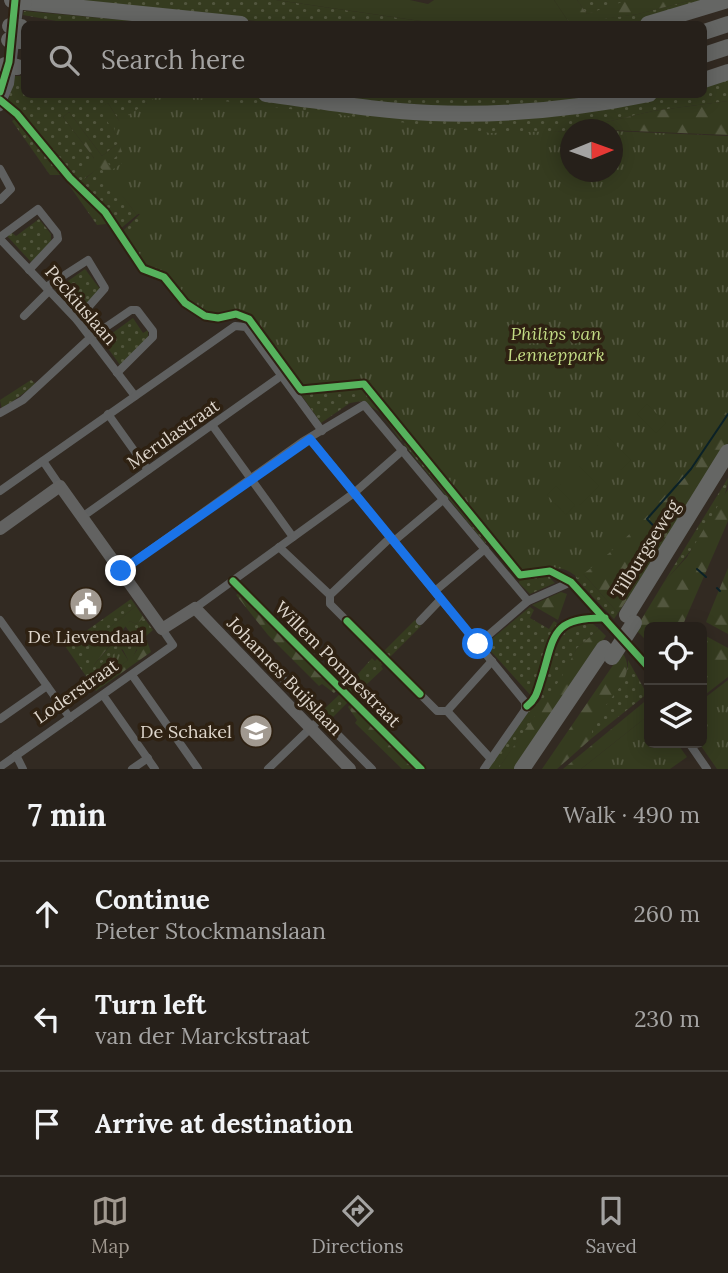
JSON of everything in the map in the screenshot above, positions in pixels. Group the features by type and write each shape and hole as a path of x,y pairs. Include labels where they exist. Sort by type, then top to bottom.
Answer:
{"highway":[{"path":"658,21 728,0"},
{"path":"16,1 212,21"},
{"path":"707,31 728,23"},
{"path":"707,54 728,47"},
{"path":"707,79 728,72"},
{"path":"299,98 407,111 466,114 576,108 628,98"},
{"name":"Tilburgseweg","path":"630,619 728,452"},
{"name":"Tilburgseweg","path":"534,769 728,471"},
{"name":"Tilburgseweg","path":"522,769 608,652"}],"street":[{"path":"0,107 9,84 16,1"},
{"path":"0,169 11,188 0,201"},
{"path":"0,238 38,209 45,216 58,239 29,270"},
{"name":"Peckiuslaan","path":"0,238 4,249 29,270 77,320 135,396"},
{"path":"23,316 48,289 88,260 104,288 77,320"},
{"path":"0,413 31,393 90,338 131,310 137,310 153,331 153,337 117,373"},
{"path":"0,491 235,326 246,327 322,431"},
{"name":"Merulastraat","path":"82,517 281,376"},
{"path":"121,571 310,439 364,405 528,601"},
{"path":"108,414 148,470"},
{"path":"212,425 293,537"},
{"path":"310,439 527,706 484,769"},
{"path":"43,461 162,629 355,493 403,450"},
{"path":"0,529 60,486"},
{"path":"330,595 392,539 444,499"},
{"path":"279,547 330,595 330,604 347,621"},
{"path":"435,591 485,549"},
{"path":"478,644 528,601 571,582 644,662"},
{"path":"420,621 441,599"},
{"name":"Johannes Buijslaan","path":"195,608 350,769"},
{"path":"2,626 69,718"},
{"name":"Loderstraat","path":"0,767 173,645 162,629"},
{"name":"Johannes Buijslaan","path":"253,649 372,769"},
{"path":"420,694 437,711 447,711 492,662"},
{"path":"132,675 198,769"},
{"path":"0,719 47,686"},
{"path":"103,695 155,769"},
{"path":"447,711 491,759"},
{"path":"268,769 278,765 309,727 321,718"},
{"path":"693,748 708,769"},
{"path":"16,755 23,769"},
{"path":"132,769 148,758"}],"green space":[{"path":"61,0 276,0 420,21 256,21"},
{"path":"276,0 410,0 428,4 434,0 554,0 568,21 420,21"},
{"path":"554,0 577,0 587,14 628,0 692,0 638,14 590,21 568,21"},
{"path":"577,0 628,0 629,2 587,14"},
{"path":"692,0 715,0 642,21 586,21 638,14"},
{"path":"24,11 135,21 56,21 23,15"},
{"path":"15,76 21,76 21,98 268,98 384,113 637,98 707,98 707,83 728,76 728,101 653,111 619,119 560,119 560,131 507,136 347,130 146,103 163,273 122,232 143,211 107,163 133,143 108,103 100,108 120,142 102,156 69,112 63,117 94,158 85,179 100,166 137,215 120,229 21,114 7,103"},
{"name":"Philips van Lenneppark","path":"155,98 198,98 491,133 560,131 560,182 623,182 623,131 728,136 728,408 691,462 658,503 622,542 601,560 578,578 557,568 522,573 365,383 304,387 259,324 243,313 211,316 198,311 185,301 163,273 147,268 121,231 149,224 103,176 125,161 113,125"},
{"path":"330,98 610,98 576,104 434,109"},
{"path":"728,101 728,135 623,131 623,119 619,119 653,111"},
{"path":"108,103 133,143 108,163 143,211 137,215 100,167 84,179 80,171 94,158 63,117 69,112 102,156 120,142 99,108"},
{"path":"17,118 47,157 117,231 106,224 97,225 62,175 50,175 12,121"},
{"path":"39,219 51,234 51,243 31,262 7,236 11,232 16,236"},
{"path":"85,269 100,289 78,314 53,287 57,282 61,286"},
{"path":"133,318 143,333 148,330 148,338 120,365 99,336 104,333 107,337"},
{"path":"31,380 36,384 2,409 0,400"},
{"path":"360,386 405,438 401,441 381,413 362,401 350,403 321,423 300,393"},
{"path":"728,401 728,443 690,507 618,613 580,570"},
{"path":"647,404 666,423 656,433 637,414"},
{"path":"607,436 631,460 621,470 597,445"},
{"path":"407,441 489,540 485,543 404,444"},
{"path":"579,466 599,486 580,505 560,484"},
{"path":"728,478 721,504 713,518 664,582"},
{"path":"556,486 575,505 566,515 547,495"},
{"path":"728,489 728,521 684,622 644,622 644,638 636,630 638,625 664,582 687,557"},
{"path":"728,568 728,634 706,622"},
{"path":"580,570 618,613 614,619 577,580 575,576"},
{"path":"551,573 550,578 555,583 530,594 519,583 520,577"},
{"path":"240,592 338,689 334,693 322,684 319,686 268,635 236,595"},
{"path":"561,592 567,594 558,620 532,605"},
{"path":"131,599 136,606 91,643 94,665 115,640 119,643 129,631 125,626 130,621 136,624 144,618 153,630 146,636 144,633 133,657 122,649 101,664 88,679 65,646"},
{"path":"136,606 144,618 136,624 130,621 93,666 91,643"},
{"path":"530,607 534,610 530,618 549,629 554,621 557,623 533,698 488,648 488,642"},
{"path":"415,620 421,626 388,659 382,653"},
{"path":"582,621 599,629 577,648 562,678 498,769 487,769 534,703 536,705 541,699 550,665 564,633"},
{"path":"599,629 606,636 514,769 498,769 561,678 577,648"},
{"path":"139,632 144,633 151,652 96,691 88,679 100,664 106,671 115,670 128,660 122,648 133,656 137,650 132,639"},
{"path":"707,637 728,648 728,677 707,693"},
{"path":"121,649 128,660 115,670 106,671 100,664"},
{"path":"622,652 627,663 626,674 593,727 592,738 557,769 542,769"},
{"path":"379,657 385,662 381,666 383,669 353,697 345,689 372,658 375,661"},
{"path":"628,660 644,689 644,696 592,738 597,718 627,671"},
{"path":"728,680 728,769 717,769 702,748 707,748 707,696"},
{"path":"341,693 349,701 329,721 320,713"},
{"path":"644,702 644,719 581,769 563,769"},
{"path":"352,703 418,769 402,769 355,723 357,720 348,707"},
{"path":"644,719 644,748 681,748 687,757 670,769 581,769"}],"waterway":[{"path":"663,536 647,519 691,469 728,414"},
{"path":"697,569 706,577"},
{"path":"717,588 720,591"}],"cycle path":[{"path":"0,92 9,62 15,0"},
{"path":"0,100 17,114 70,178 105,212 143,269 164,277 185,303 205,316 218,318 236,314 249,319 301,390 364,384 520,575 550,571 571,582 644,662"},
{"name":"Willem Pompestraat","path":"233,581 421,769"},
{"path":"527,706 537,693 557,633 573,621 605,618"},
{"path":"347,621 420,694"}],"place":[{"name":"De Lievendaal","path":"86,604"},
{"name":"De Schakel","path":"256,731"}],"route":[{"path":"121,571 253,480 302,442 310,439 478,644"}]}
